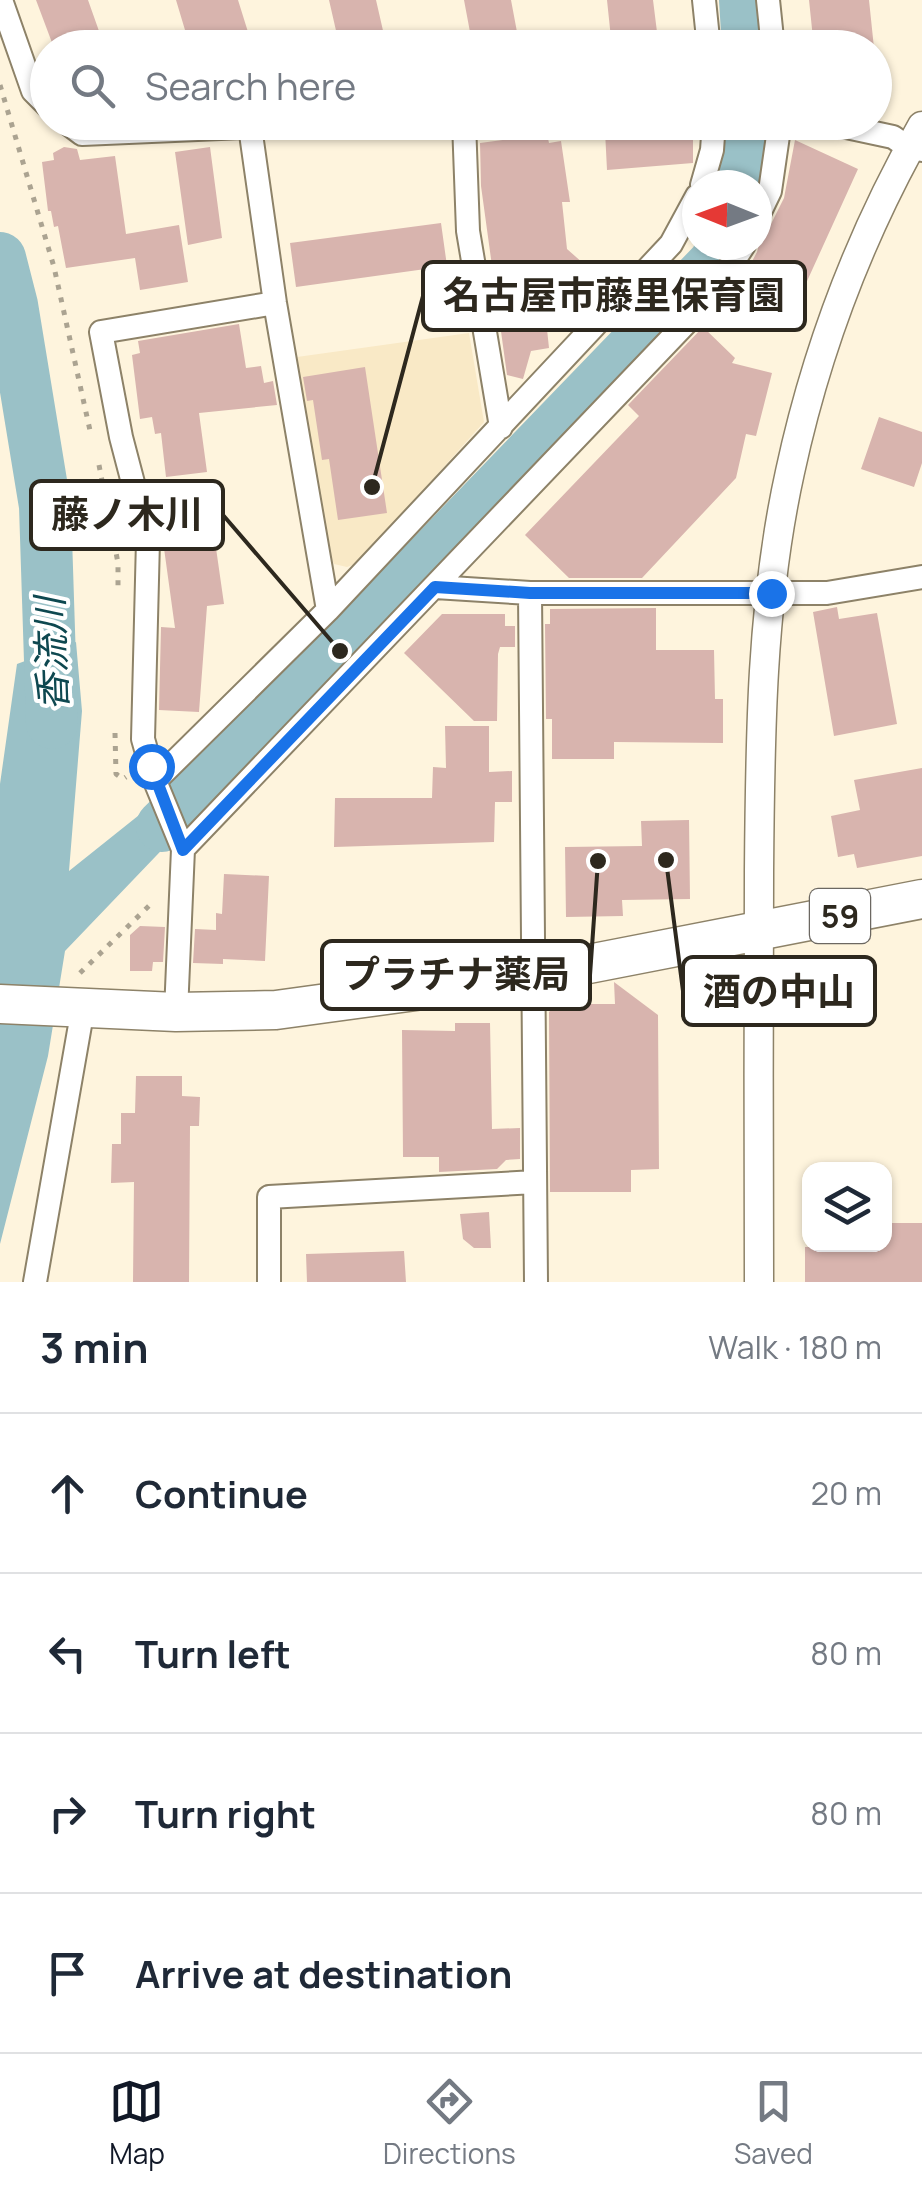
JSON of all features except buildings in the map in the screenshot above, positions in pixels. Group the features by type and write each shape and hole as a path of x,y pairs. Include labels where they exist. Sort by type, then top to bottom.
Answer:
{"main road":[{"name":"59","path":"0,1004 176,1012 276,1010 532,975 922,899"}],"street":[{"path":"1,0 30,82"},
{"path":"704,0 707,30"},
{"path":"768,0 772,30"},
{"path":"759,1282 760,735 771,593 790,472 838,305 861,247 918,141 892,137"},
{"path":"252,140 275,303 328,610"},
{"path":"465,140 468,231 501,427"},
{"path":"706,170 713,140"},
{"path":"772,177 777,140"},
{"path":"160,792 671,244 682,224"},
{"path":"180,840 435,587 708,300 734,260"},
{"path":"176,1012 180,840 143,739 148,540 101,332 275,303"},
{"path":"435,587 530,593 827,593 922,578"},
{"path":"530,593 536,1282"},
{"path":"35,1282 75,1008"},
{"path":"268,1282 269,1196 535,1182"}],"path":[{"path":"0,85 54,266 93,442"},
{"path":"98,460 118,562"},
{"path":"75,1008 70,983 163,892 181,892"}],"shaded area":[{"path":"469,333 484,422 358,563 347,567 334,564 328,552 297,357"}],"water":[{"path":"76,642 82,711 69,871 203,764 224,785 65,951 48,1056 0,1244 0,784 17,664"}],"waterway":[{"path":"745,0 747,30"},
{"path":"743,170 746,140"},
{"name":"香流川","path":"0,258 12,305 45,506 52,723"},
{"path":"162,826 340,651 716,260"}],"place":[{"name":"名古屋市藤里保育園","path":"372,487"},
{"name":"藤ノ木川","path":"340,651"},
{"name":"酒の中山","path":"666,860"},
{"name":"プラチナ薬局","path":"598,861"}],"route":[{"path":"151,766 183,850 435,587 530,593 771,593"}]}
